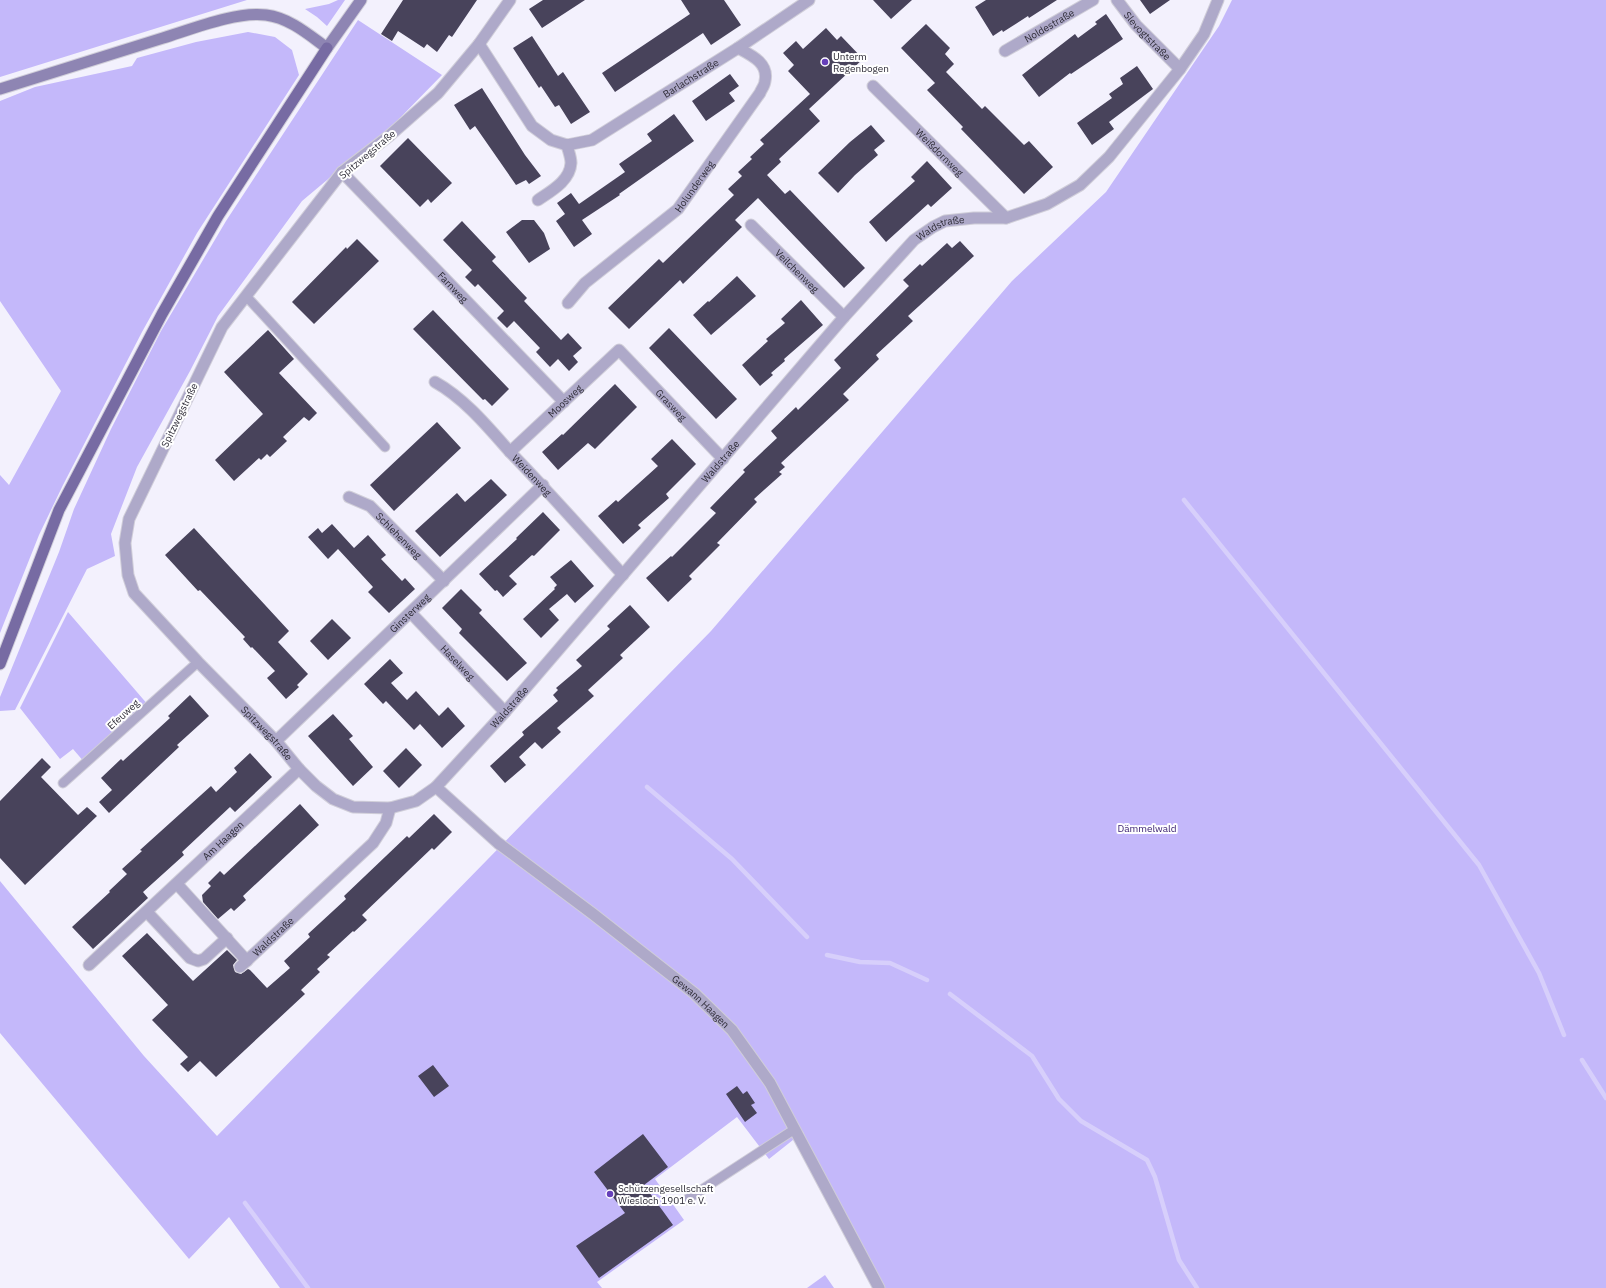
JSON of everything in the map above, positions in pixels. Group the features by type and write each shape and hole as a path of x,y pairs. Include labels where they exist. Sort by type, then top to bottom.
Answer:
{"main road":[{"path":"0,664 59,510 162,314 218,216 327,48 361,0"},
{"path":"0,88 206,25 242,16 265,15 281,18 303,30 327,48"}],"street":[{"name":"Spitzwegstraße","path":"390,808 353,807 333,799 316,786 299,769 276,741 198,662 134,593 128,575 125,543 129,519 222,327 342,172 418,112 438,93 479,44 510,0"},
{"name":"Barlachstraße","path":"566,145 592,140 738,48 809,0"},
{"name":"Noldestraße","path":"1005,51 1093,0"},
{"name":"Slevogtstraße","path":"1117,0 1136,25 1180,69"},
{"name":"Waldstraße","path":"227,938 243,964 373,843 386,823 390,808 416,801 436,787 505,712 624,576 844,317 914,240 945,221 974,218 1006,218 1047,204 1080,185 1109,157 1180,69 1204,34 1218,0"},
{"path":"479,44 532,126 551,140 566,145 571,162 570,171 556,188 538,200"},
{"name":"Holunderweg","path":"568,303 585,283 678,209 760,93 766,81 764,68 758,60 738,48"},
{"name":"Weißdornweg","path":"873,86 1006,218"},
{"name":"Farnweg","path":"342,172 564,402"},
{"name":"Veilchenweg","path":"751,224 844,317"},
{"name":"Moosweg","path":"510,452 619,350"},
{"name":"Grasweg","path":"619,350 723,459"},
{"name":"Weidenweg","path":"435,382 449,390 543,485 624,576"},
{"name":"Ginsterweg","path":"276,741 543,485"},
{"name":"Schlehenweg","path":"349,497 370,506 444,581"},
{"name":"Haselweg","path":"411,612 505,712"},
{"name":"Am Haagen","path":"90,965 299,769"},
{"name":"Gewann Haagen","path":"436,787 498,842 694,993 732,1030 770,1084 879,1288"},
{"path":"147,912 190,958 198,961 204,960 227,938 177,884"}],"lane":[{"path":"246,296 385,447"},
{"name":"Efeuweg","path":"63,783 198,662"},
{"path":"686,1200 794,1129"}],"green space":[{"path":"0,0 247,0 0,77"},
{"path":"338,0 345,0 327,26 305,9 329,4"},
{"name":"Dämmelwald","path":"1232,0 1606,0 1606,1288 874,1288 803,1132 769,1159 737,1117 655,1179 684,1220 597,1282 602,1288 280,1288 229,1217 189,1259 0,1033 0,881 144,1056 217,1136 711,631 1012,281 1106,192 1219,26"},
{"path":"358,20 442,75 395,123 302,201 218,316 190,371 137,467 111,534 115,556 87,569 15,710 0,711 0,697 59,552 74,509 111,429 161,331 226,221"},
{"path":"248,32 275,37 292,50 299,75 197,233 142,332 63,485 39,535 0,633 0,475 9,485 61,391 0,301 0,101 35,87 132,66 137,58 196,42"},
{"path":"68,612 149,706 85,763 73,749 60,759 20,708"},
{"path":"825,1275 834,1288 807,1288"}],"building":[{"path":"403,0 477,0 452,37 449,35 437,52 427,44 424,48 398,31 392,41 381,34"},
{"path":"543,0 585,0 542,28 529,9"},
{"path":"681,0 724,0 741,25 711,45 703,33 615,92 602,73 690,14"},
{"path":"873,0 912,0 891,19"},
{"path":"986,0 1057,0 1029,18 1028,16 1003,32 1002,30 993,36 975,7"},
{"path":"1140,0 1170,0 1150,14"},
{"path":"1106,14 1123,39 1071,74 1070,73 1039,97 1022,75 1075,34 1078,38 1097,24 1095,22"},
{"path":"926,24 950,48 945,54 954,64 946,72 982,109 985,106 1024,145 1029,141 1053,167 1024,194 961,129 963,127 927,90 935,83 901,48"},
{"path":"826,28 837,40 841,36 863,59 809,109 820,121 779,159 781,162 767,175 785,194 790,190 865,268 844,288 758,198 735,220 742,227 683,284 680,280 629,329 608,308 659,259 663,263 734,195 728,189 742,176 738,172 752,159 750,157 764,144 760,140 810,94 788,71 794,65 783,53 796,41 803,49"},
{"path":"532,36 558,76 563,72 590,112 571,124 559,105 555,107 541,86 539,88 513,48"},
{"path":"1137,66 1153,89 1109,122 1114,129 1092,145 1077,123 1112,98 1109,94 1123,84 1120,78"},
{"path":"730,74 739,86 729,93 735,101 706,121 692,101"},
{"path":"482,88 525,155 541,176 529,184 526,180 516,185 475,126 470,130 454,105"},
{"path":"674,114 694,141 619,194 620,195 582,220 592,234 574,247 556,221 565,214 557,203 571,193 579,204 625,172 619,164 652,141 647,134"},
{"path":"871,125 885,141 874,150 878,155 855,175 838,193 818,173 850,142"},
{"path":"408,138 452,183 431,203 428,199 420,207 380,166"},
{"path":"927,161 952,188 931,207 928,204 886,242 869,222 915,181 911,177"},
{"path":"522,220 534,220 544,233 550,249 529,263 506,232"},
{"path":"462,221 496,257 492,261 527,298 524,301 561,340 568,333 582,348 573,356 578,362 569,371 558,359 550,367 536,352 540,348 514,321 507,328 497,318 504,311 478,284 475,287 465,277 472,270 443,240"},
{"path":"357,239 379,261 314,324 292,302 346,247 347,249"},
{"path":"960,241 974,256 908,316 913,321 876,355 879,359 843,394 849,400 781,463 785,467 779,472 782,474 754,499 757,502 717,543 720,545 689,576 692,579 668,602 646,578 671,556 672,557 716,513 710,508 745,472 743,470 777,438 771,431 796,407 798,410 841,368 834,360 909,286 903,280 920,264 922,266 947,243 952,248"},
{"path":"737,276 756,296 711,335 693,315"},
{"path":"801,300 823,325 784,359 785,361 771,373 773,375 760,386 742,365 768,341 766,339 785,323 781,319"},
{"path":"433,310 509,389 492,406 485,399 483,400 413,329"},
{"path":"669,328 737,399 716,419 649,348"},
{"path":"268,330 294,359 279,373 317,413 309,421 304,417 283,437 287,441 270,457 267,454 261,460 259,458 234,481 215,460 263,414 224,372"},
{"path":"615,384 637,407 595,449 588,443 558,470 542,452 562,434 563,435"},
{"path":"437,422 461,448 394,511 370,485"},
{"path":"672,439 696,464 666,494 669,498 638,525 641,528 623,544 598,516 616,500 618,502 658,466 651,459"},
{"path":"491,479 507,495 440,557 415,531 457,493 465,502"},
{"path":"543,512 560,530 534,556 532,555 509,576 517,584 503,597 497,590 495,591 479,574 517,539 516,538"},
{"path":"332,524 354,548 368,535 386,555 381,559 402,581 405,578 415,589 389,613 368,592 373,587 338,549 328,559 308,537 318,528 322,533"},
{"path":"194,528 289,631 278,642 308,674 297,685 299,687 286,699 267,678 275,671 243,639 245,637 200,590 198,591 165,555"},
{"path":"571,560 594,586 575,603 567,594 549,609 559,620 541,638 523,619 555,589 554,588 557,585 550,577"},
{"path":"461,589 482,610 479,613 527,663 507,681 459,633 462,629 442,608"},
{"path":"630,605 650,627 620,655 623,658 588,690 594,696 557,728 561,732 542,749 535,742 519,757 526,765 505,783 490,766 524,735 522,732 558,701 553,695 558,690 556,688 582,666 576,660 610,629 607,626"},
{"path":"332,619 351,638 328,660 310,641"},
{"path":"390,659 403,673 391,683 407,700 416,691 439,716 448,707 465,726 442,748 420,724 414,730 386,701 383,704 364,684"},
{"path":"190,695 209,716 177,745 179,747 109,813 99,802 112,790 101,778 121,759 123,761 170,718 168,716"},
{"path":"333,714 353,736 349,739 373,767 353,786 308,736"},
{"path":"406,748 422,765 399,788 383,771"},
{"path":"250,753 272,777 235,812 230,807 182,852 184,855 143,892 148,898 93,949 72,927 127,874 122,869 142,851 140,850 211,786 216,792 237,772 234,768"},
{"path":"42,758 51,767 41,777 78,815 87,807 97,816 25,885 0,858 0,801"},
{"path":"300,804 319,825 243,896 246,900 234,911 231,908 218,919 203,902 202,895 211,886 208,883 220,871 224,875"},
{"path":"434,814 452,832 434,850 432,848 362,915 367,920 327,955 330,957 317,969 320,972 301,990 305,994 216,1077 200,1061 188,1072 180,1064 188,1057 152,1020 168,1005 122,956 147,933 193,981 227,950 237,960 233,965 235,972 241,974 248,969 250,970 267,988 290,968 284,961 310,937 308,934 346,899 344,896 407,836 409,838"},
{"path":"433,1065 449,1086 434,1097 418,1076"},
{"path":"737,1086 743,1094 747,1091 755,1103 751,1105 757,1113 745,1122 726,1094"},
{"path":"643,1134 668,1167 644,1185 673,1225 599,1278 576,1246 625,1213 594,1172"}],"waterway":[{"path":"1184,500 1479,865 1539,973 1564,1035"},
{"path":"647,787 732,859 807,937"},
{"path":"827,955 860,962 890,963 927,980"},
{"path":"950,994 1032,1056 1059,1099 1081,1121 1147,1160 1155,1177 1179,1260 1197,1288"},
{"path":"1582,1060 1606,1098"},
{"path":"245,1203 308,1288"}],"place":[{"name":"Unterm Regenbogen","path":"825,62"},
{"name":"Schützengesellschaft Wiesloch 1901 e. V.","path":"610,1194"}]}
